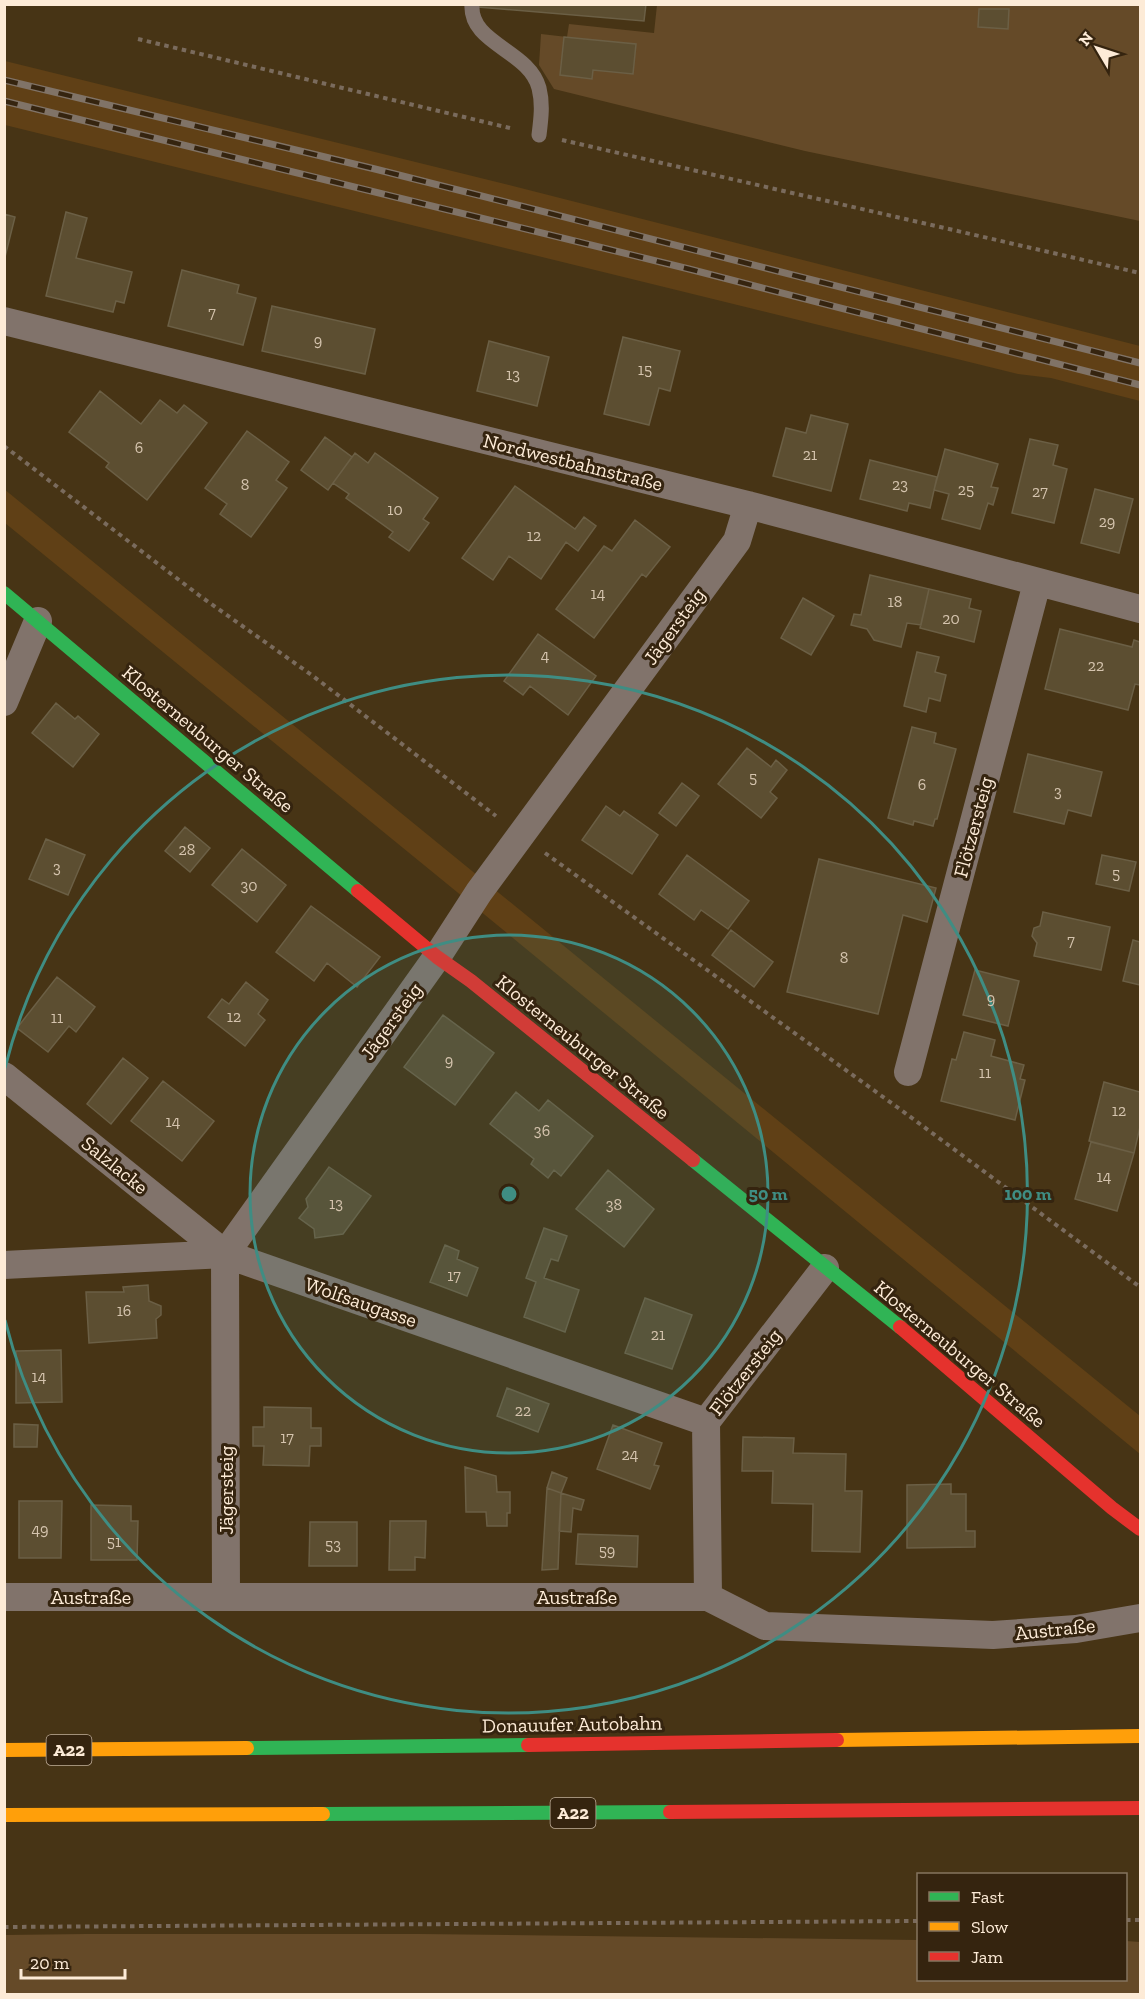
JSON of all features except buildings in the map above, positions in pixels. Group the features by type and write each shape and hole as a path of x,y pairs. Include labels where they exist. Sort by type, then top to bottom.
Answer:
{"main road":[{"name":"Klosterneuburger Straße","path":"4,593 437,957 471,981 921,1344 1112,1508 1140,1529"},
{"name":"Donauufer Autobahn","path":"4,1750 1140,1736"},
{"name":"A22","path":"4,1815 1140,1808"}],"street":[{"name":"Nordwestbahnstraße","path":"4,321 748,505 1140,609"},
{"name":"Jägersteig","path":"226,1598 225,1254 437,957 479,892 737,541 748,505"},
{"name":"Flötzersteig","path":"908,1072 1037,583"},
{"path":"4,702 38,621"},
{"name":"Salzlacke","path":"4,1076 225,1254"},
{"name":"Wolfsaugasse","path":"4,1264 225,1254 706,1422"},
{"name":"Flötzersteig","path":"708,1597 706,1422 825,1268"},
{"name":"Austraße","path":"4,1598 708,1597 765,1626 993,1635 1076,1629 1140,1617"}],"lane":[{"path":"472,4 474,21 483,33 530,69 539,86 542,107 539,135"}],"path":[{"path":"138,39 539,135 1140,273"},
{"path":"4,446 200,596 313,676 521,836 888,1100 1140,1287"},
{"path":"4,1927 917,1921"}],"shaded area":[{"path":"657,5 1140,5 1140,221 805,151 554,89 539,65 541,34 567,37 569,24 654,33"},
{"path":"5,61 509,185 1140,346 1140,401 1051,378 1018,374 5,125"},
{"path":"4,489 1140,1416 1140,1454 5,523"},
{"path":"420,1934 917,1940 917,1981 1127,1981 1127,1941 1140,1942 1140,1994 5,1994 5,1935"}],"railway":[{"path":"4,80 375,169 1140,363"},
{"path":"4,101 689,269 1140,385"}],"traffic: fast":[{"path":"4,593 358,891"},
{"path":"693,1160 900,1327"},
{"path":"247,1748 528,1745"},
{"path":"323,1814 670,1812"}],"traffic: slow":[{"path":"837,1740 1140,1736"},
{"path":"4,1750 247,1748"},
{"path":"4,1815 323,1814"}],"traffic: jam":[{"path":"358,891 437,957 471,981 693,1160"},
{"path":"900,1327 1112,1508 1140,1529"},
{"path":"528,1745 837,1740"},
{"path":"670,1812 1140,1808"}]}
